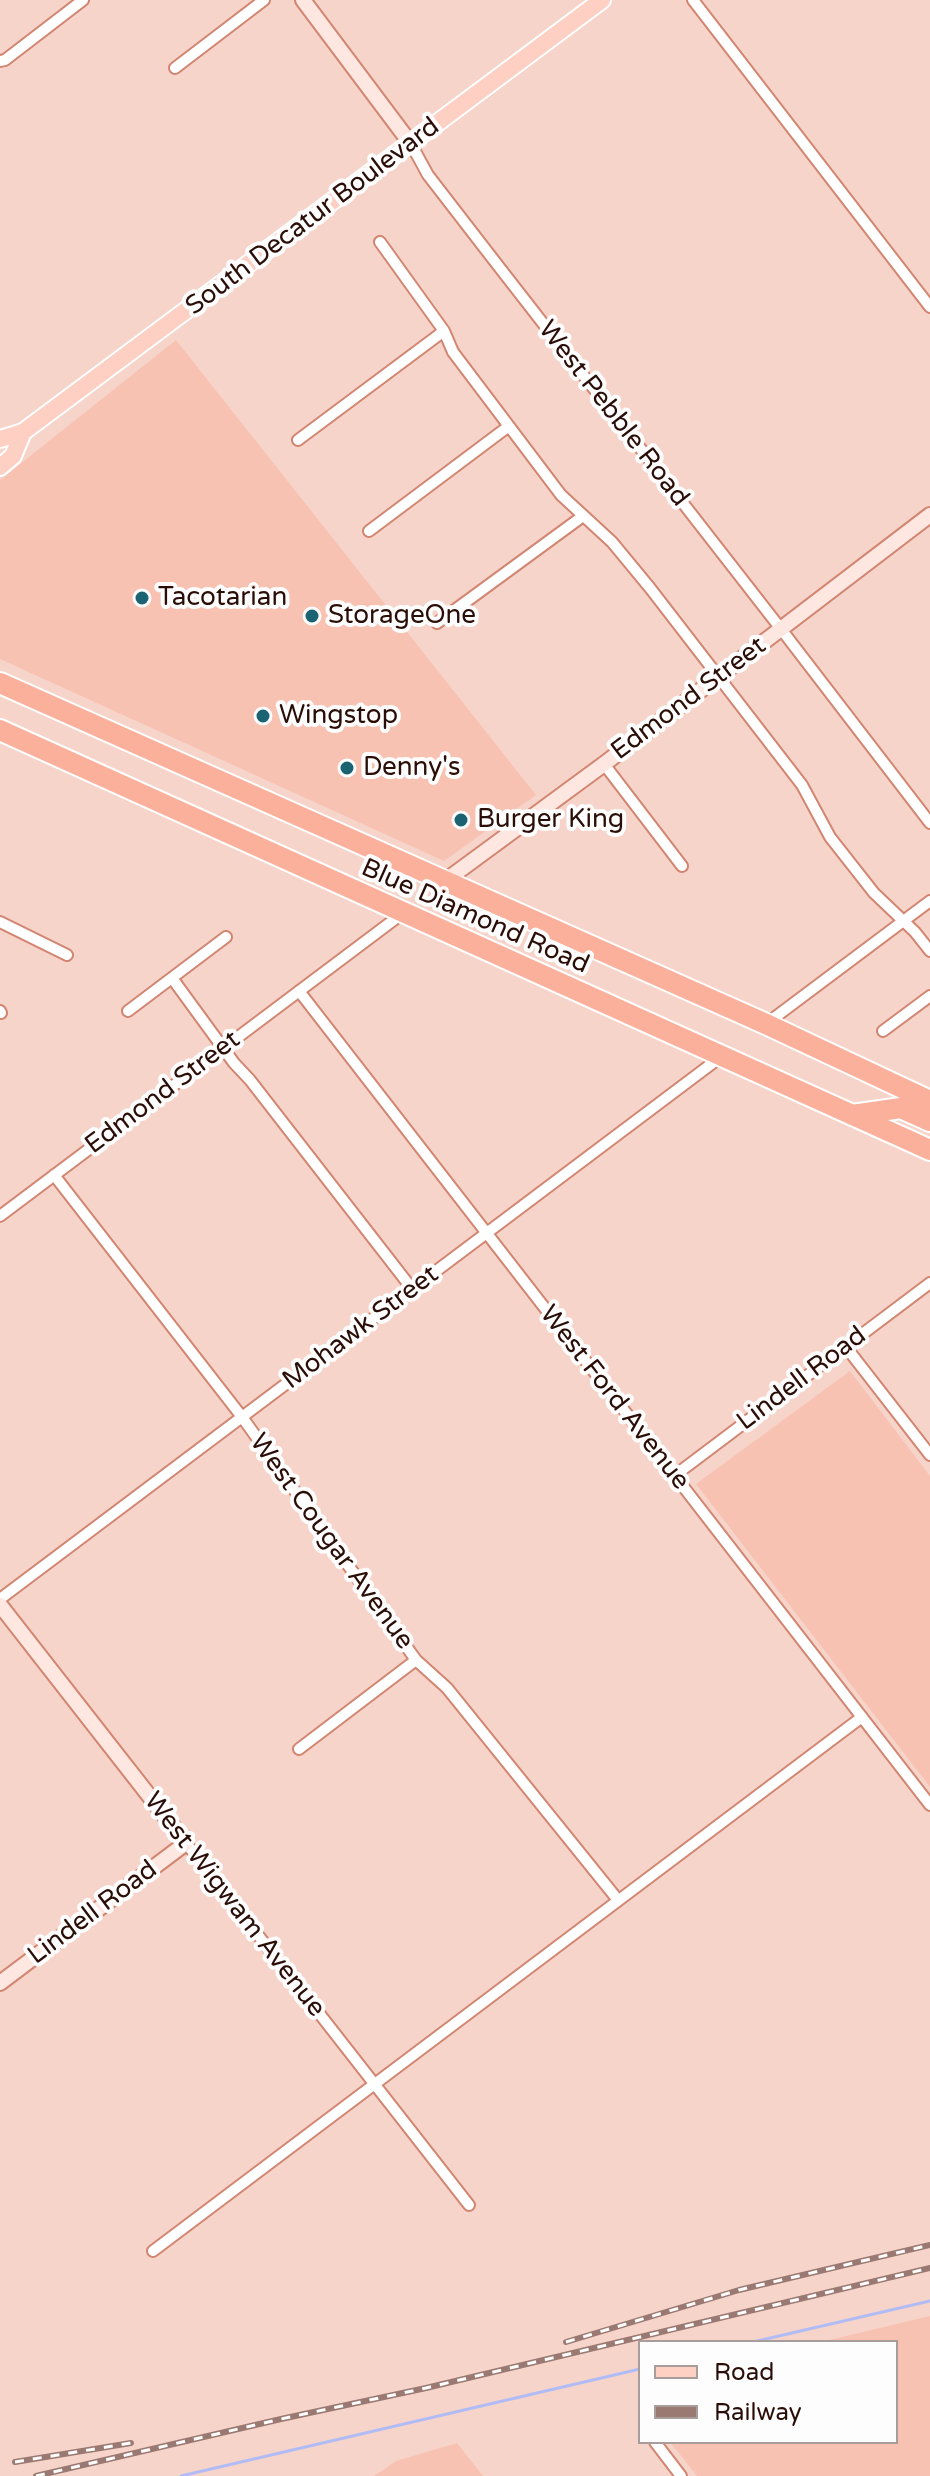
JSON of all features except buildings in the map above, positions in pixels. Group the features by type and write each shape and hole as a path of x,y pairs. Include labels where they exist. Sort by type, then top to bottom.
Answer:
{"highway":[{"name":"Blue Diamond Road","path":"0,683 766,1024 930,1101"},
{"name":"Blue Diamond Road","path":"0,730 930,1150"},
{"path":"852,1115 901,1108 930,1121"}],"main road":[{"name":"South Decatur Boulevard","path":"0,439 23,432 602,0"},
{"name":"South Decatur Boulevard","path":"0,467 13,456 23,432"}],"street":[{"path":"0,61 83,0"},
{"path":"175,68 264,0"},
{"name":"West Pebble Road","path":"303,0 411,144 428,175 930,823"},
{"path":"693,0 930,307"},
{"path":"380,242 444,331 453,352 561,495 612,542 802,785 830,837 874,893 930,951"},
{"path":"298,440 444,331"},
{"path":"369,531 509,426"},
{"name":"Edmond Street","path":"445,881 930,515"},
{"path":"437,623 583,516"},
{"path":"604,764 682,866"},
{"path":"766,1024 930,901"},
{"name":"Edmond Street","path":"0,1216 403,913"},
{"path":"0,923 67,955"},
{"path":"128,1011 226,937"},
{"path":"172,978 413,1290"},
{"name":"West Ford Avenue","path":"299,991 930,1805"},
{"path":"883,1031 930,996"},
{"name":"Mohawk Street","path":"0,1599 722,1056"},
{"name":"West Cougar Avenue","path":"54,1175 242,1417 416,1660 457,1700 618,1900"},
{"name":"Lindell Road","path":"674,1476 930,1283"},
{"path":"846,1347 930,1455"},
{"name":"West Wigwam Avenue","path":"0,1605 469,2205"},
{"path":"299,1749 416,1660"},
{"path":"153,2251 862,1717"},
{"name":"Lindell Road","path":"0,1983 186,1843"},
{"path":"657,2444 681,2476"}],"shaded area":[{"path":"176,340 536,795 444,861 0,659 0,480"},
{"path":"850,1371 930,1476 930,1787 696,1484"},
{"path":"930,2316 930,2476 697,2476 672,2444 898,2444 898,2340 829,2340"},
{"path":"457,2443 483,2476 374,2476 396,2461"}],"waterway":[{"path":"762,2340 930,2301"},
{"path":"181,2476 638,2369"}],"railway":[{"path":"566,2342 739,2290 930,2245"},
{"path":"36,2476 426,2388 930,2268"},
{"path":"15,2462 131,2443"}],"place":[{"name":"Tacotarian","path":"142,598"},
{"name":"StorageOne","path":"312,616"},
{"name":"Wingstop","path":"263,716"},
{"name":"Denny's","path":"347,768"},
{"name":"Burger King","path":"461,820"}]}
